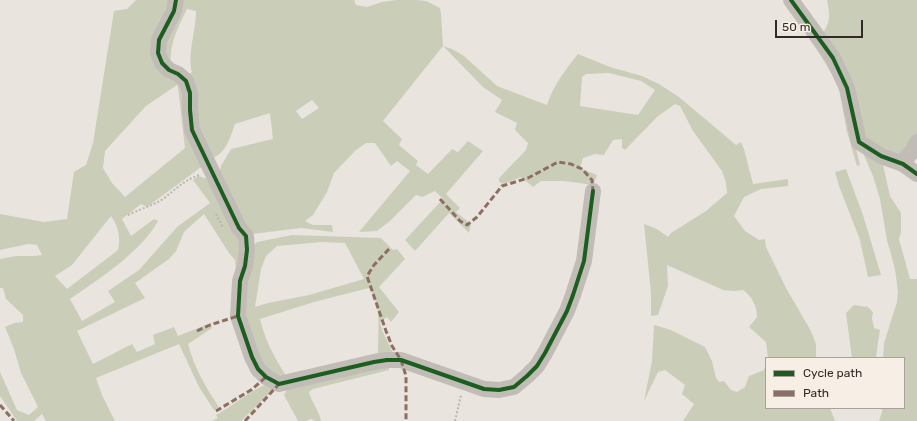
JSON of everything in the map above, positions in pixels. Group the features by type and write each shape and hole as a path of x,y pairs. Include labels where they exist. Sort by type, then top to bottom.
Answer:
{"street":[{"path":"176,0 174,11 159,40 158,53 162,63 169,70 178,74 186,81 190,93 192,130 239,228 246,236 247,250 245,266 240,281 238,316 252,357 258,369 266,377 279,384 380,361 401,360 484,389 500,390 514,387 537,366 560,325 573,295 584,261 593,191"},
{"path":"791,0 833,58 847,88 859,142 881,156 903,164 917,174"},
{"path":"903,164 917,142"}],"path":[{"path":"128,215 139,209 150,206 162,199 191,177 203,174 216,180"},
{"path":"456,421 460,396 468,384"}],"green space":[{"path":"136,0 174,0 156,39 181,81 204,165 147,207 141,204 122,219 131,236 154,219 158,221 151,232 130,254 106,274 70,299 82,321 115,302 108,291 139,270 177,227 210,203 193,180 198,176 208,179 246,246 236,272 235,260 204,214 184,232 176,251 169,259 135,283 145,298 77,331 93,364 132,344 137,352 155,344 153,335 174,327 178,336 211,323 212,328 188,344 201,377 219,407 214,410 199,387 179,344 96,378 102,395 115,421 46,421 42,414 34,421 17,421 0,396 0,372 17,410 29,415 38,407 21,373 14,349 5,327 14,323 23,322 23,315 6,299 3,288 0,288 0,259 16,256 42,255 37,245 28,244 0,250 0,214 44,222 67,219 74,172 86,165 93,143 114,11 127,9","holes":["177,85 185,148 125,197 112,183 103,168 105,151 146,106","111,216 118,232 118,250 67,289 55,276 72,265"]},
{"path":"179,0 354,0 356,5 367,7 382,2 416,0 426,1 440,8 443,46 383,121 402,139 399,145 418,161 416,165 428,174 452,149 458,152 468,141 483,151 446,194 460,208 456,212 471,224 469,233 449,213 415,251 405,240 443,199 435,191 422,197 416,195 390,221 377,231 359,232 410,171 397,161 391,166 375,143 366,143 355,151 334,173 327,192 313,215 305,221 313,225 332,225 333,232 301,228 252,234 244,229 219,174 221,166 231,149 273,139 270,113 235,124 225,148 213,158 200,146 187,75 192,72 191,50 196,11 187,9 180,23 174,37 171,52 171,68 161,45","holes":["312,100 319,108 302,119 296,111"]},
{"path":"827,0 917,0 917,135 912,146 894,158 866,140 822,35 829,18"},
{"path":"818,42 838,75 860,165 857,166 847,132 838,84 814,45"},
{"path":"443,46 464,56 497,86 547,105 560,78 578,54 610,67 642,76 659,84 679,97 736,145 741,142 753,184 788,179 788,186 761,189 744,197 734,216 745,231 759,240 765,239 766,247 786,288 811,331 816,344 816,357 768,357 766,342 749,327 757,317 757,313 753,302 746,292 743,290 723,290 667,265 668,286 658,315 651,316 651,293 644,224 657,229 668,237 671,233 706,211 727,193 726,183 722,171 693,131 680,106 675,104 657,117 625,150 622,148 622,139 613,140 604,155 595,154 583,158 580,168 597,175 593,185 564,181 541,181 533,187 521,177 504,184 499,182 499,178 526,150 528,143 515,130 517,123 495,112 502,100 483,87","holes":["609,73 641,81 655,90 638,115 580,106 582,77 586,74"]},
{"path":"863,153 882,160 890,196 901,213 901,232 899,239 910,279 917,279 917,421 879,421 882,409 905,409 905,357 883,357 884,343 897,302 898,292 895,269 887,240 880,199 873,176"},
{"path":"846,169 863,215 881,275 868,277 860,240 835,172"},
{"path":"292,235 381,238 393,250 397,249 405,259 379,287 399,312 391,322 387,317 380,322 382,330 393,353 344,362 378,353 378,310 369,288 314,302 260,319 271,350 288,379 262,367 242,310 254,245 257,242","holes":["322,242 345,243 364,279 309,295 255,307 261,269 266,256 277,246"]},
{"path":"854,305 868,307 873,312 872,318 874,328 880,330 876,357 852,357 846,313"},
{"path":"654,325 671,330 705,347 712,361 716,378 719,382 724,381 731,390 737,392 745,387 749,376 764,370 765,367 765,409 830,409 835,421 683,421 694,404 682,394 685,385 665,370 658,372 644,401 652,361"},
{"path":"390,365 389,370 313,389 309,392 319,413 321,421 311,419 306,421 298,421 284,395 288,388"},
{"path":"267,384 272,385 273,390 241,421 212,421 218,418 216,415 254,390"}],"marked path":[{"path":"440,199 460,221 467,225 477,217 502,186 528,178 558,162 571,164 582,169 592,180 593,191"},
{"path":"389,249 374,265 367,276 386,331 392,346 401,360 406,376 406,421"},
{"path":"197,331 238,316"},
{"path":"216,411 251,390 266,377"},
{"path":"245,421 279,384"},
{"path":"0,405 14,421"}],"cycle path":[{"path":"176,0 174,11 159,40 158,53 162,63 169,70 178,74 186,81 190,93 192,130 239,228 246,236 247,250 245,266 240,281 238,316 252,357 258,369 266,377 279,384 374,362 401,360 484,389 499,390 514,387 537,366 567,311 584,261 593,191"},
{"path":"791,0 833,58 847,88 859,142 881,156 903,164 917,174"}]}
